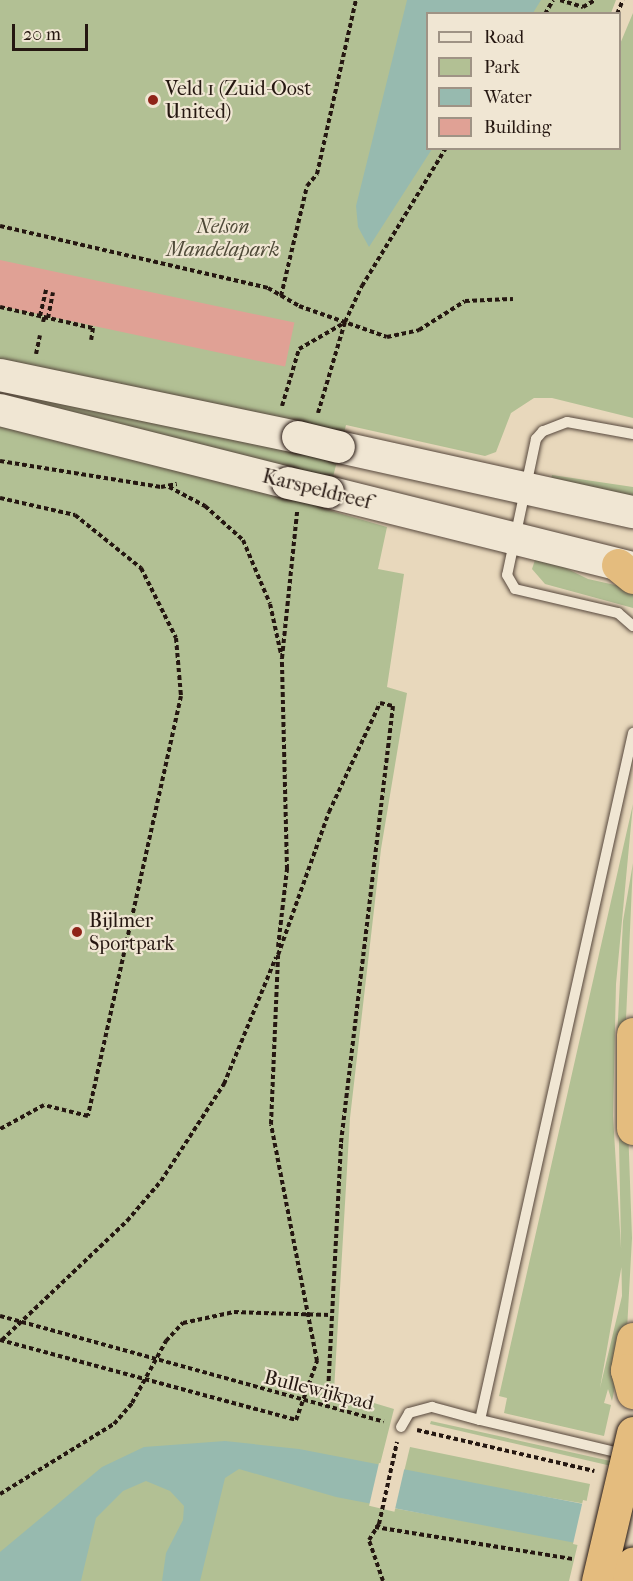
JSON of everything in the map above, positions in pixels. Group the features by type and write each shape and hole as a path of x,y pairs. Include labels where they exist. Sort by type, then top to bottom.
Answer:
{"highway":[{"path":"633,1034 633,1128"},
{"path":"633,1339 627,1370 633,1392"},
{"path":"588,1570 633,1433"},
{"path":"629,1581 633,1563"}],"main road":[{"path":"0,375 307,429 339,447 633,512"},
{"name":"Karspeldreef","path":"0,410 293,495 328,492 514,536 628,570"}],"lane":[{"path":"633,434 567,422 552,425 536,439 507,575 515,589 618,613 633,626"},
{"path":"480,1420 633,733"},
{"path":"401,1427 409,1413 432,1407 633,1456"}],"path":[{"path":"281,296 307,186 317,174 356,0"},
{"path":"560,0 583,7 596,0"},
{"path":"307,429 345,322 377,257 445,150"},
{"path":"0,226 268,288 281,296 345,322 401,336 465,301 513,299"},
{"path":"43,322 46,290"},
{"path":"44,316 53,292"},
{"path":"0,307 93,328 91,340"},
{"path":"284,398 299,349 345,322"},
{"path":"37,349 40,335"},
{"path":"0,461 169,487 205,506 243,540 270,604 282,658"},
{"path":"169,487 188,479"},
{"path":"293,495 282,658 287,869 278,955 271,1124 310,1314 317,1361 296,1420 145,1382 1,1341 128,1221 168,1171 224,1084 278,955 333,802 380,703 393,706 341,1144 330,1315 327,1408"},
{"path":"0,498 75,515 141,568 176,638 181,696 88,1116 44,1105 0,1129"},
{"path":"0,1494 6,1487 106,1430 145,1382 174,1330 196,1317 234,1311 330,1315"},
{"name":"Bullewijkpad","path":"0,1316 155,1363 302,1402 598,1472"},
{"path":"383,1581 369,1547 377,1525 395,1452"},
{"path":"0,1487 6,1487"},
{"path":"377,1525 588,1570"}],"green space":[{"name":"Nelson Mandelapark","path":"0,0 616,0 611,12 426,12 426,150 621,150 621,42 633,13 633,418 552,398 534,398 511,413 496,452 485,456 346,425 325,509 387,527 378,569 404,574 387,687 407,693 381,849 350,1118 334,1391 394,1409 370,1504 572,1540 578,1543 569,1581 0,1581"},
{"path":"552,475 633,487 633,505 549,487"},
{"path":"537,554 588,579 633,589 633,608 545,584 532,569"},
{"path":"633,804 616,984 613,1116 621,1249 617,1039 623,921 633,863 625,1042 632,1238 627,1330 612,1401 608,1389 604,1403 611,1405 604,1436 504,1413 507,1398 499,1396","holes":["621,1267 622,1296 600,1388"]},
{"path":"431,1421 633,1466 633,1471 430,1424"},
{"path":"410,1447 590,1484 586,1504 404,1472"}],"water":[{"path":"407,0 541,0 534,12 426,12 426,150 431,150 369,247 358,227 356,206"},
{"path":"225,1441 299,1449 594,1506 633,1554 336,1497 239,1469 225,1478 200,1581 162,1581 166,1553 183,1520 184,1506 170,1491 146,1481 123,1491 96,1518 81,1581 0,1581 0,1552 102,1467 144,1447"}],"pier":[{"path":"379,1463 404,1469 394,1512 369,1506"},
{"path":"583,1500 633,1512 633,1557 573,1544"}],"building":[{"path":"0,260 294,323 285,367 0,306"}],"place":[{"name":"Veld 1 (Zuid-Oost United)","path":"153,100"},
{"name":"Bijlmer Sportpark","path":"77,932"}]}
